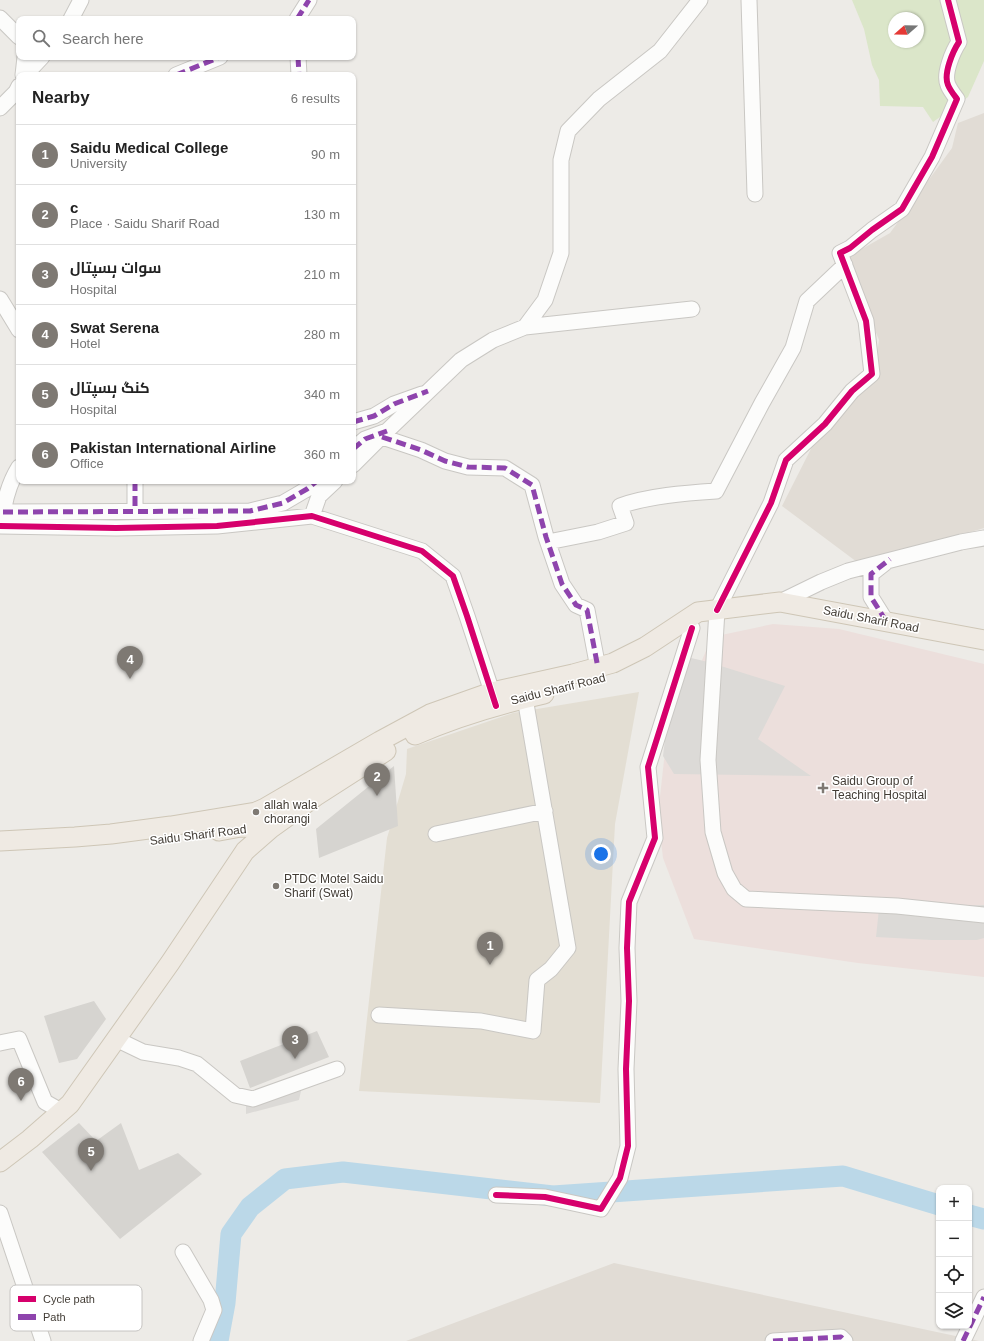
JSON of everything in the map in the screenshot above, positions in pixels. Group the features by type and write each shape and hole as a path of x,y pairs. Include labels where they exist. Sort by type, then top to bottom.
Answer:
{"main road":[{"name":"Saidu Sharif Road","path":"494,699 525,698 603,679 634,666 655,654 718,610 780,602 984,640"},
{"path":"0,1162 30,1139 70,1104 170,963 245,851 270,829 382,746 430,714 494,699 613,663 645,647 698,612 718,610"},
{"path":"0,841 111,834 252,813 265,808 382,746"},
{"path":"241,827 265,808"},
{"name":"Saidu Sharif Road","path":"0,849 88,847 171,839 241,827 270,829"}],"street":[{"path":"72,16 81,0"},
{"path":"299,16 309,0"},
{"path":"525,327 545,300 560,253 560,160 568,131 599,99 660,51 700,0"},
{"path":"749,0 755,194"},
{"path":"948,0 959,42 953,52 949,66 947,84 957,99 932,157 902,208 850,248 840,253 866,321 872,374 852,391 825,424 786,460 770,502 718,610 708,760 713,832 725,873 734,889 746,899 897,906 984,915"},
{"path":"0,18 16,34"},
{"path":"24,72 25,60"},
{"path":"27,72 39,60"},
{"path":"183,72 213,60"},
{"path":"298,60 300,72"},
{"path":"0,108 16,92"},
{"path":"548,542 598,532 626,523 620,506 631,502 690,493 716,491 762,403 793,348 807,302 845,265"},
{"path":"0,299 16,325"},
{"path":"356,462 461,360 493,340 525,327 692,310"},
{"path":"356,421 374,416 394,404 428,391"},
{"path":"356,446 364,439 384,434 445,461 468,467 505,468 532,485 548,542 562,584 576,605 586,610 598,668"},
{"path":"1,521 9,489 16,474"},
{"path":"135,484 135,511"},
{"path":"1,521 135,511 250,511 283,503 312,484"},
{"path":"312,516 319,496 332,484"},
{"path":"1,521 116,528 217,526 312,516 422,551 453,576 468,616 494,699"},
{"path":"780,602 848,571 890,559 984,538"},
{"path":"886,621 871,597 871,574 890,559"},
{"path":"496,1195 545,1197 601,1209 620,1178 628,1146 626,1069 629,1001 628,948 630,902 655,838 648,767 692,628"},
{"path":"379,1015 481,1022 533,1031 537,980 551,969 568,948 525,698"},
{"path":"436,834 545,811"},
{"path":"0,1043 19,1039 45,1102 61,1111"},
{"path":"116,1039 143,1052 179,1058 197,1064 235,1095 253,1099 336,1069"},
{"path":"0,1213 24,1285"},
{"path":"183,1252 211,1300 214,1310 201,1341"},
{"path":"963,1341 984,1297"},
{"path":"40,1331 43,1341"},
{"path":"773,1341 841,1336 845,1341"}],"shaded area":[{"path":"984,113 984,528 861,565 782,506 822,427 873,383 879,340 846,258 890,233 952,148 958,123"},
{"name":"Saidu Group of Teaching Hospital","path":"773,624 839,629 984,664 984,977 858,963 694,939 663,858 658,815 664,760 685,699 712,637"},
{"path":"687,657 785,686 758,739 811,776 674,774 663,756 667,723"},
{"path":"639,692 615,824 600,1103 359,1091 387,838 406,774 407,749 513,713"},
{"path":"984,905 984,938 977,940 932,940 876,937 879,909"},
{"path":"305,1073 299,1100 246,1114 246,1099"},
{"path":"614,1263 979,1341 406,1341"}],"green space":[{"path":"852,0 984,0 984,61 968,97 933,122 923,107 880,106 879,80 872,65 864,29"}],"building":[{"path":"394,766 398,826 319,858 316,829"},
{"path":"94,1001 106,1019 77,1059 59,1063 44,1016"},
{"path":"317,1031 329,1057 250,1088 240,1061"},
{"path":"79,1123 96,1141 121,1123 139,1170 178,1153 202,1174 120,1239 42,1152"}],"waterway":[{"path":"218,1341 225,1303 231,1234 250,1207 285,1179 343,1172 553,1196 843,1176 936,1204"},
{"path":"972,1216 984,1219"}],"marked path":[{"path":"299,16 309,0"},
{"path":"183,72 213,60"},
{"path":"298,60 299,72"},
{"path":"356,421 374,416 394,404 428,391"},
{"path":"356,446 365,439 387,431"},
{"path":"382,437 421,450 445,461 468,467 505,468 532,485 546,537 562,584 576,605 587,610 598,668"},
{"path":"135,484 135,511"},
{"path":"3,512 250,511 283,503 313,484"},
{"path":"886,621 871,597 871,574 890,559"},
{"path":"963,1341 984,1297"},
{"path":"773,1341 841,1337 845,1341"}],"cycle path":[{"path":"717,610 771,503 786,460 825,424 852,391 872,374 866,321 840,253 850,248 872,230 902,209 932,157 957,99 950,89 947,80 949,63 959,42 948,0"},
{"path":"0,526 116,528 217,526 312,516 422,551 453,576 496,706"},
{"path":"496,1195 545,1197 601,1209 620,1178 628,1146 626,1069 629,1001 627,948 629,902 655,838 648,767 692,628"}],"place":[{"name":"Swat Serena","path":"130,679"},
{"name":"Saidu Group of Teaching Hospital","path":"823,788"},
{"name":"c","path":"377,796"},
{"name":"allah wala chorangi","path":"256,812"},
{"name":"PTDC Motel Saidu Sharif (Swat)","path":"276,886"},
{"name":"Saidu Medical College","path":"490,965"},
{"name":"سوات ہسپتال","path":"295,1059"},
{"name":"Pakistan International Airline","path":"21,1101"},
{"name":"کنگ ہسپتال","path":"91,1171"}]}
